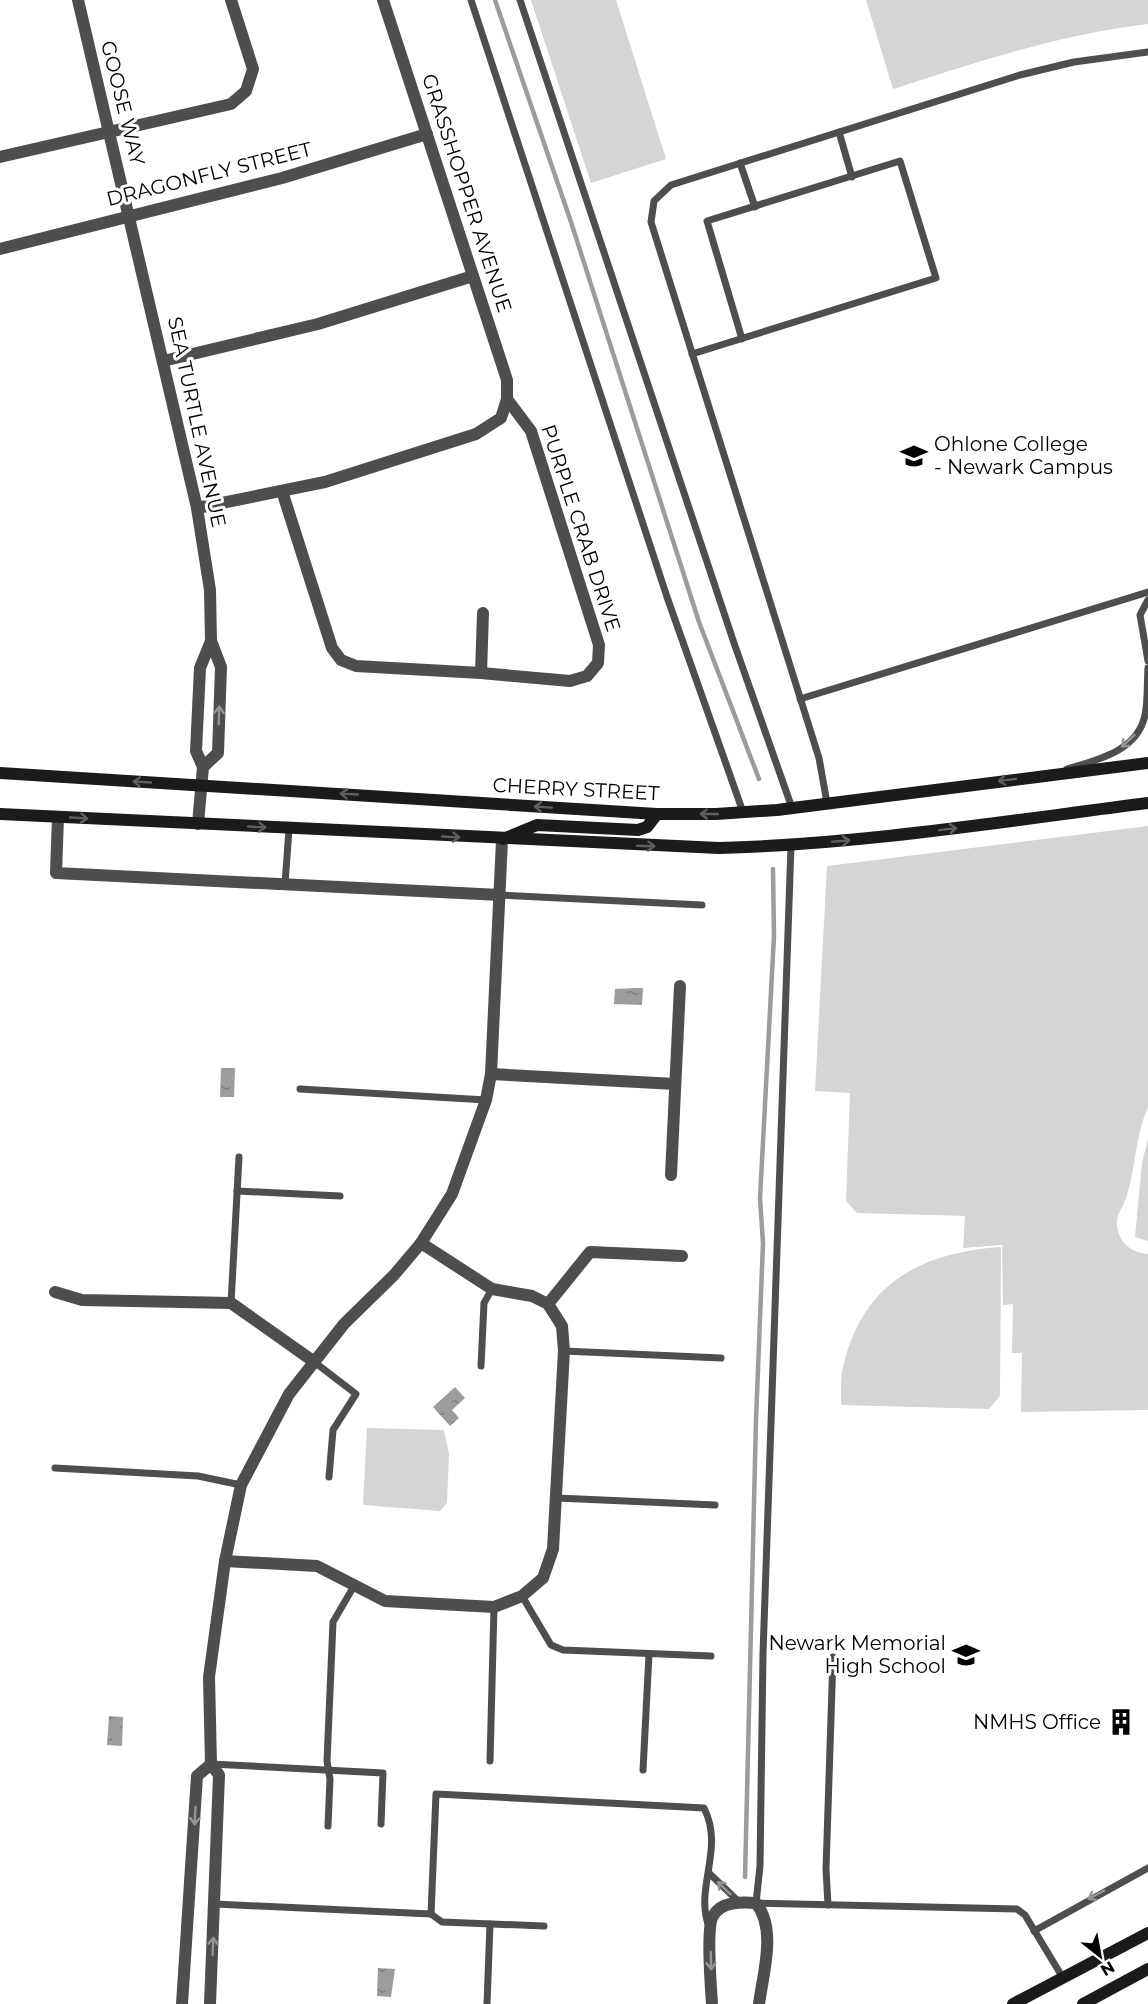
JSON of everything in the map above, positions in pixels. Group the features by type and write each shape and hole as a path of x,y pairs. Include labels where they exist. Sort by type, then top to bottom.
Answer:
{"main road":[{"name":"CHERRY STREET","path":"0,773 657,814 743,812 792,808 1148,763"},
{"path":"0,814 501,840 719,848 791,846 890,836 1148,803"},
{"path":"501,840 537,825 638,830 647,827 657,814"},
{"path":"1013,2004 1148,1933"},
{"path":"1083,2004 1148,1969"}],"street":[{"name":"GOOSE WAY","path":"78,0 130,214"},
{"path":"0,157 231,104 246,91 253,69 231,0"},
{"name":"GRASSHOPPER AVENUE","path":"383,0 507,380 507,399"},
{"name":"DRAGONFLY STREET","path":"0,249 130,214 282,178 427,134"},
{"name":"SEA TURTLE AVENUE","path":"130,214 197,508 210,590 211,641 221,667 218,753 203,767"},
{"path":"163,361 318,324 473,276"},
{"path":"197,508 325,482 476,434 501,418 507,399"},
{"name":"PURPLE CRAB DRIVE","path":"282,492 332,648 340,660 356,666 570,681 587,676 598,663 599,645 531,431 507,399"},
{"path":"481,673 483,613"},
{"name":"SEA TURTLE AVENUE","path":"198,824 203,767 196,751 200,668 211,641"},
{"path":"58,817 56,873 500,895"},
{"path":"210,2004 219,1775 211,1764 209,1677 225,1562 241,1485 289,1394 344,1324 394,1275 422,1243 452,1194 486,1100 490,1074 501,840"},
{"path":"671,1175 680,986"},
{"path":"490,1074 675,1084"},
{"path":"225,1562 317,1566 386,1602 494,1607 522,1596 543,1578 553,1549 557,1498 564,1351 562,1326 548,1304 532,1296 492,1289 472,1279 422,1243"},
{"path":"548,1304 590,1252 682,1256"},
{"path":"55,1292 82,1300 231,1303 313,1361"},
{"path":"182,2004 198,1776 211,1764"},
{"path":"712,2004 710,1931 713,1916 724,1906 739,1902 756,1903 763,1912 766,1929 766,1961 759,2004"}],"lane":[{"path":"471,0 667,597 743,812"},
{"path":"519,0 734,644 792,808"},
{"path":"827,804 819,758 651,222 654,201 671,185 1029,72 1074,62 1148,52"},
{"path":"839,132 852,177"},
{"path":"692,354 742,339 936,278 900,161 707,221 742,339"},
{"path":"740,163 754,207"},
{"path":"800,699 1148,592"},
{"path":"1148,600 1140,615 1148,661"},
{"path":"1046,775 1113,754 1135,735 1145,716 1148,668"},
{"path":"285,884 289,829"},
{"path":"791,846 763,1654 760,1866 756,1903 1017,1909 1025,1915 1063,1978"},
{"path":"500,895 702,905"},
{"path":"300,1089 486,1100"},
{"path":"231,1303 239,1158"},
{"path":"237,1191 340,1196"},
{"path":"481,1366 484,1303 492,1289"},
{"path":"564,1351 721,1358"},
{"path":"313,1361 356,1394 333,1430 329,1477"},
{"path":"55,1468 198,1476 241,1485"},
{"path":"557,1498 715,1505"},
{"path":"328,1826 333,1622 354,1586"},
{"path":"522,1596 551,1645 563,1650 711,1656"},
{"path":"490,1761 494,1607"},
{"path":"643,1770 649,1654"},
{"path":"828,1905 826,1869 833,1657"},
{"path":"211,1764 383,1773 381,1824"},
{"path":"431,1914 436,1794 704,1808 711,1823 710,1874 706,1883 704,1913 710,1931"},
{"path":"1034,1931 1148,1868"},
{"path":"710,1874 739,1902"},
{"path":"215,1904 431,1914 442,1922 544,1926"},
{"path":"487,2004 490,1924"}],"shaded area":[{"path":"531,0 616,0 666,159 591,183"},
{"path":"866,0 1148,0 1148,24 1051,42 893,89"},
{"path":"1148,826 1148,1107 1140,1129 1125,1202 1117,1221 1118,1232 1123,1242 1131,1249 1148,1254 1148,1410 1021,1412 1022,1353 1012,1353 1013,1304 1003,1305 1002,1245 963,1248 965,1216 857,1213 846,1201 850,1093 815,1091 827,866"},
{"path":"1148,1139 1148,1241 1135,1237 1142,1163"},
{"path":"1001,1247 1000,1396 989,1409 841,1405 843,1368 853,1335 866,1311 882,1292 901,1276 922,1265 946,1256"},
{"path":"367,1428 444,1430 449,1454 447,1503 440,1511 363,1505"}],"water":[{"path":"643,988 642,1005 614,1004 615,989"},
{"path":"221,1068 235,1068 234,1097 220,1097"},
{"path":"455,1387 465,1398 452,1410 459,1418 450,1426 433,1407"},
{"path":"109,1716 123,1717 122,1746 107,1745"},
{"path":"378,1968 395,1969 391,1997 377,1996"}],"waterway":[{"path":"495,0 571,222 699,622 759,779"},
{"path":"745,1877 756,1420 763,1243 760,1198 774,936 773,869"}],"place":[{"name":"Ohlone College - Newark Campus","path":"914,456"},
{"name":"Newark Memorial High School","path":"966,1655"},
{"name":"NMHS Office","path":"1121,1722"}]}
